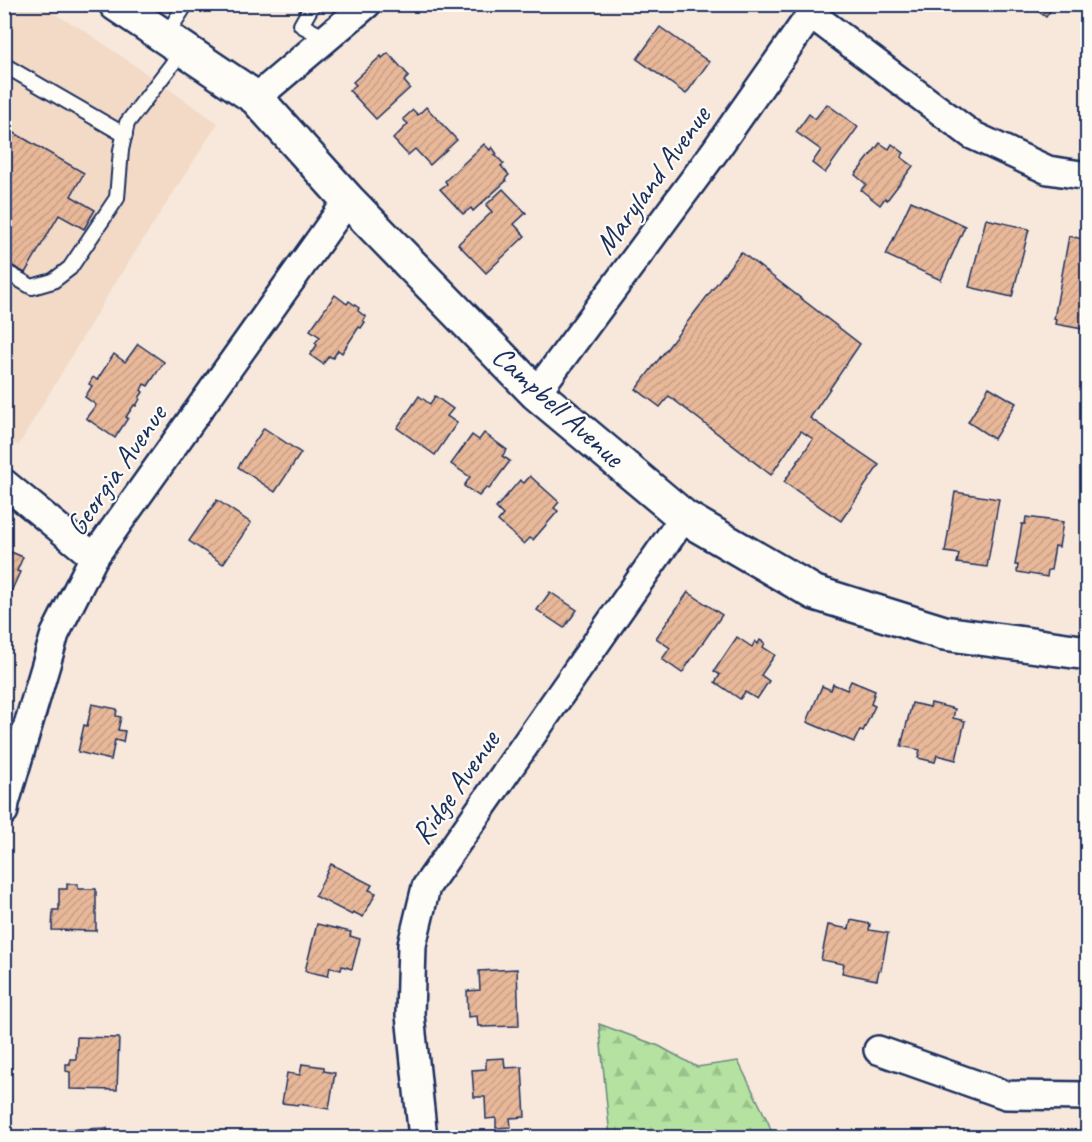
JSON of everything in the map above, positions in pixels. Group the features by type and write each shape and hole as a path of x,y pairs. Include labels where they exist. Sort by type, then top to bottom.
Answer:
{"main road":[{"name":"Campbell Avenue","path":"116,4 256,99 348,200 536,393 684,517 815,593 944,633 1088,652"}],"street":[{"path":"256,99 367,4"},
{"path":"814,9 972,135 1048,170 1088,176"},
{"name":"Maryland Avenue","path":"536,393 715,151 814,9"},
{"name":"Georgia Avenue","path":"4,812 55,634 94,557 348,200"},
{"path":"4,483 94,557"},
{"name":"Ridge Avenue","path":"423,1137 410,1015 412,945 426,887 684,517"},
{"path":"878,1050 1006,1095 1088,1096"}],"lane":[{"path":"4,271 32,287 53,281 70,268 117,198 121,150 127,123 174,44 186,4"},
{"path":"313,4 301,25 327,39"},
{"path":"4,65 124,135"}],"shaded area":[{"path":"4,5 38,5 85,31 218,123 109,293 18,446 4,437"}],"green space":[{"path":"599,1024 659,1046 697,1067 738,1061 769,1124 773,1137 610,1137"}],"building":[{"path":"1028,4 1055,4 1046,17"},
{"path":"660,27 709,62 686,94 637,59"},
{"path":"388,53 409,76 404,81 410,88 376,119 349,90 356,85 353,82 381,56 382,58"},
{"path":"827,104 858,127 825,173 812,163 821,150 796,132 809,114 815,119"},
{"path":"426,107 457,140 430,165 415,149 408,155 393,139 408,124 403,119 413,110 418,115"},
{"path":"4,127 84,173 71,196 95,210 84,229 59,215 25,273 4,261"},
{"path":"880,143 889,149 892,144 904,153 901,157 913,166 887,200 885,198 880,205 861,190 866,184 855,175"},
{"path":"484,144 490,150 492,147 497,154 495,155 504,164 501,166 509,175 506,181 473,211 471,208 463,214 440,189 447,184 445,181"},
{"path":"503,189 526,213 514,224 525,236 486,273 458,244 492,212 486,205"},
{"path":"911,201 965,226 941,280 886,255"},
{"path":"986,219 1029,229 1012,297 969,287"},
{"path":"1069,236 1088,240 1088,330 1055,324"},
{"path":"741,252 860,344 810,418 879,465 841,521 784,482 813,439 801,431 771,475 669,396 660,407 636,389"},
{"path":"335,295 347,304 349,301 359,308 358,311 366,317 361,328 359,327 342,353 338,350 333,358 329,356 323,364 310,355 320,337 310,330"},
{"path":"138,344 164,362 148,386 144,384 140,399 126,417 128,418 115,438 86,418 96,405 85,397 92,386 89,384 93,377 97,380 114,354 125,362"},
{"path":"989,387 1016,403 994,439 968,422"},
{"path":"419,396 430,404 435,396 453,409 447,416 457,423 435,455 397,428"},
{"path":"264,428 301,453 275,492 238,467"},
{"path":"484,433 507,450 502,456 510,461 489,489 486,488 479,496 464,486 470,477 451,464 472,435 479,440"},
{"path":"530,476 559,502 554,508 558,511 533,540 530,538 524,544 498,521 503,515 496,508 520,480 524,483"},
{"path":"955,492 999,499 987,567 957,563 959,554 945,552"},
{"path":"217,500 251,523 223,564 189,541"},
{"path":"1026,517 1063,522 1059,547 1055,546 1051,570 1048,570 1047,577 1017,572 1018,565 1015,565 1022,524 1025,524"},
{"path":"4,549 23,557 17,571 20,572 4,607"},
{"path":"550,592 577,610 564,628 537,610"},
{"path":"688,592 722,615 682,673 662,659 670,648 656,638"},
{"path":"737,637 752,647 755,641 758,644 760,640 765,643 763,647 775,655 761,675 769,681 757,699 745,692 740,699 715,682 720,675 714,671"},
{"path":"851,681 875,691 871,704 875,706 863,731 860,730 854,742 807,722 822,686 831,690 833,684 847,690"},
{"path":"912,703 930,707 931,703 955,709 953,718 965,721 956,760 937,755 935,762 918,758 920,750 901,746"},
{"path":"92,704 117,709 116,716 121,717 118,730 125,731 123,742 115,740 111,760 78,752"},
{"path":"331,864 372,885 369,890 376,893 363,917 353,912 352,915 315,896"},
{"path":"67,884 78,884 78,889 96,889 96,931 52,930 53,910 59,910 59,889 67,889"},
{"path":"851,920 870,924 869,930 888,933 877,980 842,973 844,964 821,960 828,925 849,929"},
{"path":"317,924 351,932 350,936 360,939 352,969 342,966 341,970 330,967 328,976 305,971"},
{"path":"517,969 519,1026 478,1026 477,1016 468,1017 467,991 480,990 479,971"},
{"path":"77,1037 119,1038 117,1090 70,1089 70,1072 66,1071 66,1064 70,1064 70,1059 76,1059"},
{"path":"504,1058 505,1068 522,1067 525,1117 510,1118 511,1127 496,1128 496,1118 486,1119 485,1097 474,1097 472,1070 486,1069 486,1059"},
{"path":"302,1064 324,1067 324,1071 335,1073 329,1109 282,1103 287,1073 300,1075"},
{"path":"107,1128 107,1138 59,1138 59,1130"},
{"path":"924,1132 925,1138 906,1138 906,1135"}]}
